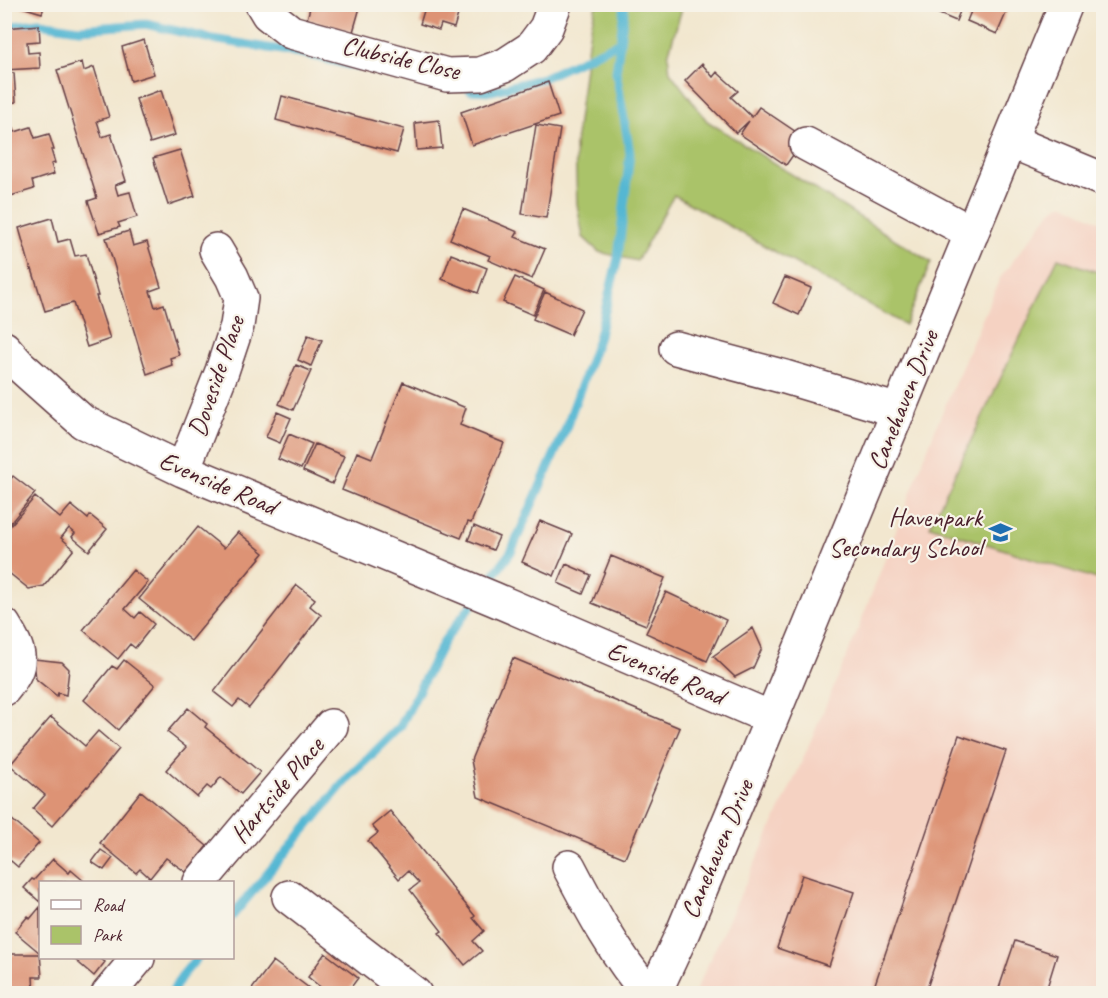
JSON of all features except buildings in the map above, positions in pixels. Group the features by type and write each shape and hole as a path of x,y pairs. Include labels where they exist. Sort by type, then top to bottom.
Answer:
{"street":[{"name":"Clubside Close","path":"262,4 268,14 291,32 447,75 480,74 505,66 531,48 546,28 555,4"},
{"name":"Canehaven Drive","path":"654,993 682,934 1066,4"},
{"path":"1010,141 1104,180"},
{"path":"806,144 972,233"},
{"name":"Doveside Place","path":"183,470 237,326 241,298 216,250"},
{"name":"Evenside Road","path":"4,348 19,365 83,422 183,470 494,599 771,718"},
{"path":"676,348 899,411"},
{"path":"4,626 15,645 20,660 15,676 4,689"},
{"name":"Hartside Place","path":"201,881 331,726"},
{"path":"569,867 591,909 633,974 649,993"},
{"path":"289,897 415,993"},
{"path":"108,993 136,959"}],"shaded area":[{"name":"Havenpark Secondary School","path":"1063,203 1103,223 1103,993 694,994 796,775 855,637 936,427 1000,278 1051,211"}],"green space":[{"path":"596,5 683,5 668,55 670,72 707,121 931,262 905,325 674,195 637,261 599,252 583,237 577,205 575,145 589,35"},
{"path":"1058,258 1103,274 1103,581 930,526"}],"waterway":[{"path":"484,588 511,552 566,428 598,339 618,258 630,153 616,72 625,4"},
{"path":"4,27 39,23 79,29 146,24 212,39 300,53 357,67"},
{"path":"470,90 492,91 543,78 620,42"},
{"path":"234,914 347,779 400,727 444,641 476,599"},
{"path":"171,994 181,977 196,959"}],"place":[{"name":"Havenpark Secondary School","path":"1000,532"}]}
